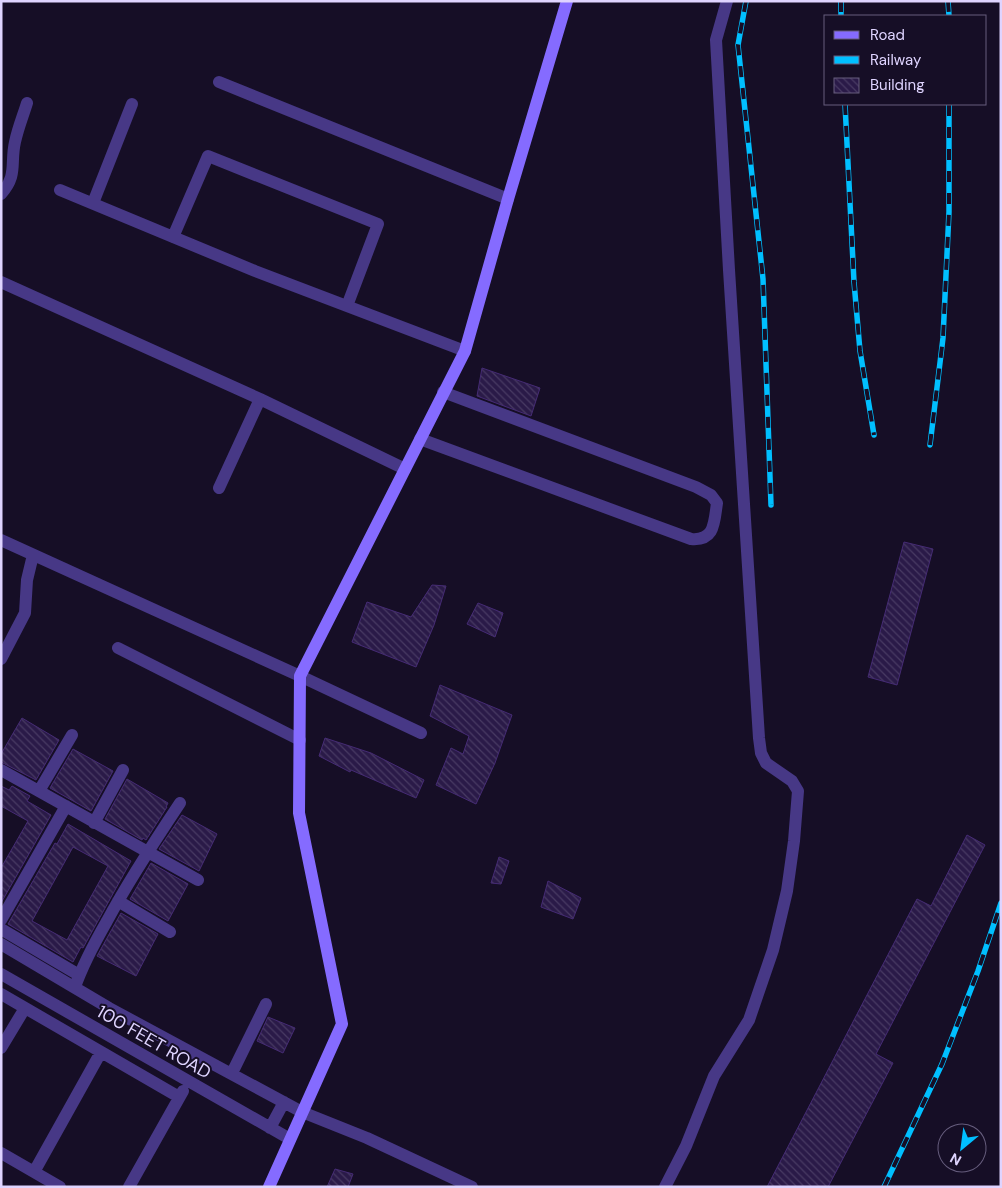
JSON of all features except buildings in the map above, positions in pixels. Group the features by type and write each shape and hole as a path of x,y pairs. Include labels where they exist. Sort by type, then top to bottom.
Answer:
{"street":[{"path":"269,1187 342,1024 299,813 300,676 464,351 568,1"},
{"path":"665,1187 686,1146 714,1076 749,1020 773,950 788,891 798,791 792,781 766,763 761,753 729,270 716,40 727,1"},
{"path":"219,82 508,199"},
{"path":"1,194 10,185 13,170 7,154 26,103"},
{"path":"92,203 132,104"},
{"path":"173,237 208,156 217,159 378,224 347,306"},
{"path":"60,190 255,271 464,351"},
{"path":"1,282 260,399 405,469"},
{"path":"420,439 690,539 701,540 710,535 715,520 717,503 711,495 704,491 443,392"},
{"path":"219,488 260,399"},
{"path":"1,540 421,733"},
{"path":"1,659 25,613 27,580 33,555"},
{"path":"118,648 300,740"},
{"path":"39,791 72,735"},
{"path":"1,770 198,880"},
{"path":"94,823 123,770"},
{"path":"77,981 118,901 180,803"},
{"path":"1,920 66,806"},
{"path":"118,901 170,932"},
{"path":"1,929 77,981 109,1008 302,1112 367,1138 472,1187"},
{"path":"1,944 77,981"},
{"name":"100 FEET ROAD","path":"1,974 290,1139"},
{"path":"1,994 179,1097"},
{"path":"232,1074 266,1004"},
{"path":"1,1048 25,1008"},
{"path":"34,1172 101,1052"},
{"path":"129,1187 188,1081"},
{"path":"270,1128 284,1102"},
{"path":"1,1154 60,1187"}],"railway":[{"path":"746,1 738,45 763,279 771,505"},
{"path":"841,1 841,15"},
{"path":"948,1 949,15"},
{"path":"845,105 854,282 860,351 874,435"},
{"path":"930,445 943,338 949,212 949,105"},
{"path":"884,1187 942,1064 978,971 1001,903"}]}
